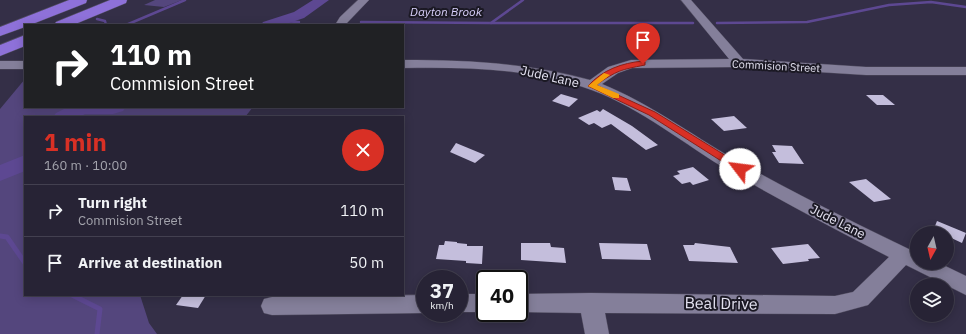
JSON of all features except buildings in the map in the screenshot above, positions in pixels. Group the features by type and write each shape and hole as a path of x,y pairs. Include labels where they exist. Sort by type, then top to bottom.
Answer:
{"highway":[{"path":"0,32 81,0"},
{"path":"64,24 121,0"},
{"path":"0,51 24,40"}],"street":[{"path":"341,24 364,0"},
{"path":"686,0 740,63"},
{"name":"Commision Street","path":"591,86 613,70 631,64 740,63 866,71 966,71"},
{"name":"Jude Lane","path":"404,64 494,65 548,74 591,86 652,114 727,162 826,216 910,258"},
{"path":"0,65 24,65"},
{"name":"Beal Drive","path":"528,302 835,305 860,299 910,262"},
{"name":"Jude Lane","path":"933,270 966,286"},
{"path":"591,302 597,334"},
{"path":"272,306 416,304"}],"shaded area":[{"path":"155,0 182,0 164,7 144,5"},
{"path":"24,80 24,108 252,108 246,116 24,116 24,296 140,296 149,323 157,334 0,334 0,109"}],"waterway":[{"path":"128,24 185,0"},
{"path":"271,24 299,15 322,0"},
{"name":"Dayton Brook","path":"491,23 523,0"},
{"path":"717,23 807,22 889,5 931,2 966,7"},
{"path":"97,19 105,21 106,24"},
{"name":"Dayton Brook","path":"278,21 299,22"},
{"name":"Dayton Brook","path":"361,22 491,23"},
{"path":"491,23 693,23"},
{"path":"65,116 82,108"},
{"path":"82,108 113,108"},
{"path":"0,174 24,162"},
{"path":"0,236 7,237 24,262"},
{"path":"74,296 100,309 97,334"}],"slow traffic":[{"path":"607,75 591,86 616,96"}],"route":[{"path":"643,64 631,64 613,70 591,86 624,99 652,114 740,169"}]}
